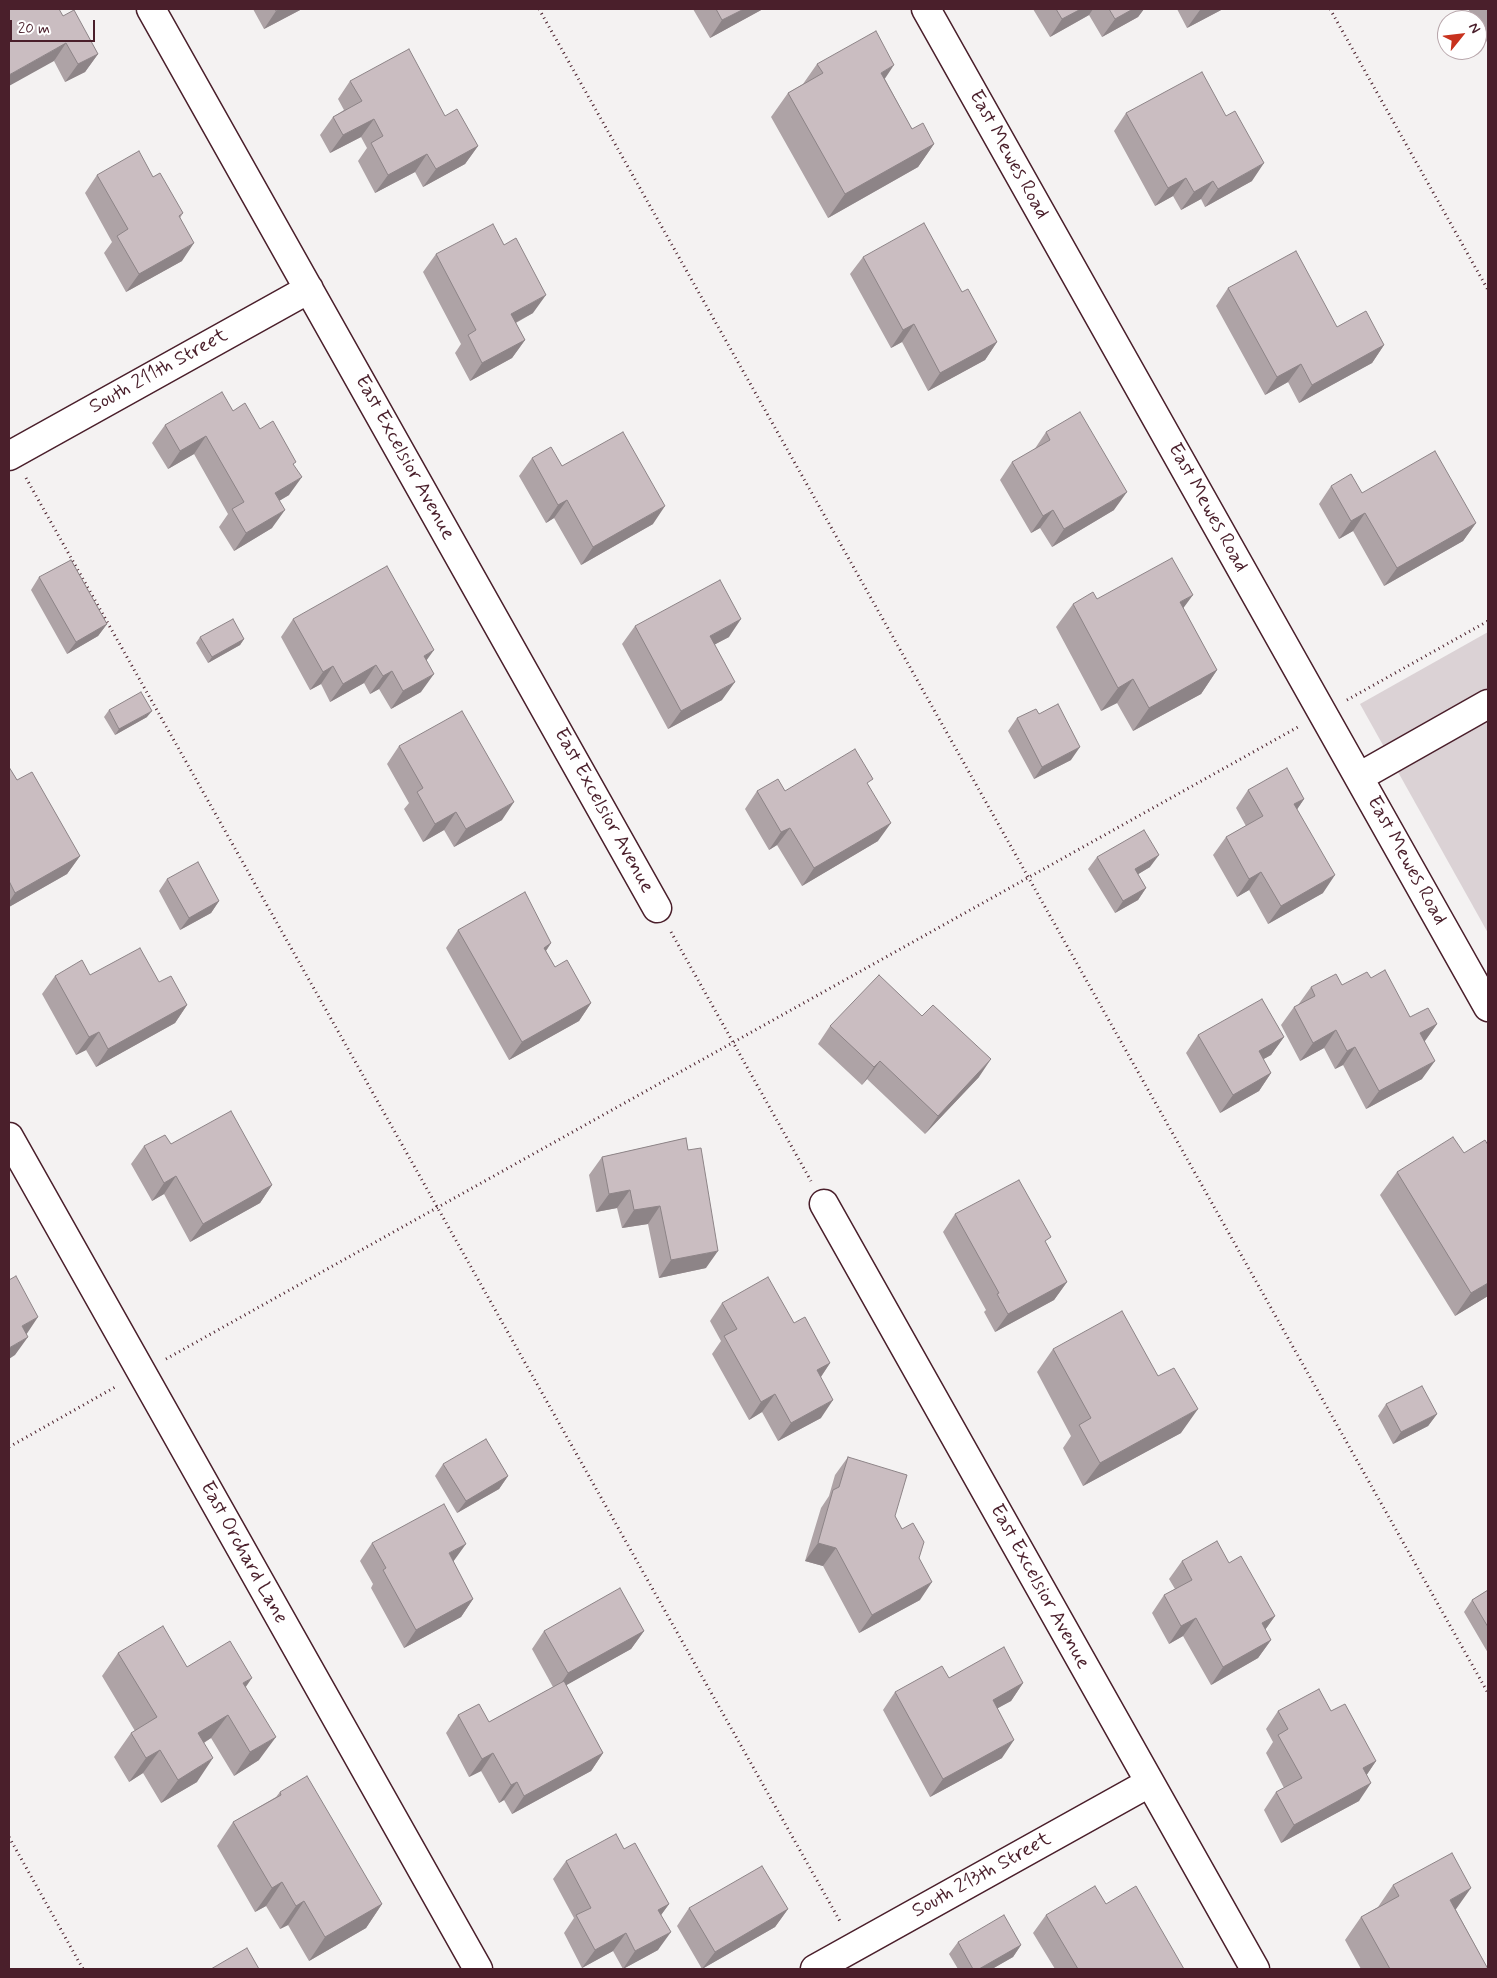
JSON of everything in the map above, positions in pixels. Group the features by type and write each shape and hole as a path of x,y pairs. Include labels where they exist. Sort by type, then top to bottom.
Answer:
{"street":[{"name":"East Excelsior Avenue","path":"151,9 657,908"},
{"name":"East Mewes Road","path":"926,9 1488,1007"},
{"name":"South 211th Street","path":"11,455 309,289"},
{"path":"1359,777 1488,704"},
{"name":"East Orchard Lane","path":"9,1137 478,1969"},
{"name":"East Excelsior Avenue","path":"824,1204 1255,1969"},
{"name":"South 213th Street","path":"815,1969 1149,1782"}],"path":[{"path":"539,9 1488,1693"},
{"path":"1330,9 1488,290"},
{"path":"11,455 855,1947"},
{"path":"9,1447 1488,621"},
{"path":"657,908 824,1204"},
{"path":"9,1837 83,1969"}],"shaded area":[{"path":"1488,632 1488,933 1360,704"}],"building":[{"path":"9,9 59,9 63,16 74,10 98,54 78,64 66,43 9,75"},
{"path":"716,9 744,9 722,20"},
{"path":"1056,9 1081,9 1062,19"},
{"path":"1109,9 1133,9 1115,19"},
{"path":"876,31 894,65 881,73 912,129 923,123 934,144 845,194 788,93 823,73 817,64"},
{"path":"409,49 445,116 457,109 478,146 436,169 427,154 388,175 371,143 383,136 374,119 343,135 333,117 362,101 350,81"},
{"path":"1202,72 1226,116 1235,111 1264,163 1218,189 1213,181 1194,192 1186,178 1168,188 1126,113"},
{"path":"139,151 153,177 160,173 183,213 179,216 194,243 139,274 117,236 128,229 97,175"},
{"path":"924,223 962,292 968,289 997,342 940,373 914,324 903,330 863,257"},
{"path":"493,224 504,245 516,238 546,295 511,314 525,340 482,363 468,335 476,330 436,254"},
{"path":"1296,251 1337,327 1366,311 1384,345 1312,385 1301,364 1277,377 1228,288"},
{"path":"222,392 233,411 245,403 260,429 273,421 296,462 293,464 302,477 275,493 285,510 246,533 232,509 244,502 206,436 180,451 165,425"},
{"path":"1080,412 1127,492 1064,529 1053,510 1043,516 1012,462 1050,440 1046,432"},
{"path":"623,432 665,506 593,547 567,500 558,505 532,458 551,447 562,466"},
{"path":"1435,451 1476,523 1397,568 1365,513 1351,521 1331,486 1351,474 1362,493"},
{"path":"1172,558 1193,595 1180,602 1217,670 1149,708 1133,679 1118,688 1073,604 1093,592 1097,599"},
{"path":"71,560 107,624 76,642 39,577"},
{"path":"387,566 434,650 424,656 434,674 403,691 392,671 383,676 376,665 343,684 333,666 323,672 293,619"},
{"path":"720,580 741,619 710,636 735,682 681,711 635,626"},
{"path":"233,619 244,639 212,657 200,637"},
{"path":"141,692 152,711 119,729 109,710"},
{"path":"1058,704 1080,747 1042,767 1017,718 1036,709 1039,714"},
{"path":"462,711 514,802 466,829 456,812 435,824 417,792 423,788 399,746"},
{"path":"855,749 873,779 867,783 891,823 814,868 790,828 781,832 757,791 778,779 785,791"},
{"path":"9,767 17,780 32,772 80,856 15,893 9,881"},
{"path":"1287,768 1304,799 1294,804 1335,875 1281,906 1261,872 1249,879 1226,837 1263,816 1248,790"},
{"path":"1144,830 1159,855 1135,869 1146,888 1123,901 1097,857"},
{"path":"198,862 219,901 189,918 167,879"},
{"path":"525,892 551,943 544,948 555,967 567,960 591,1003 522,1042 458,930"},
{"path":"140,948 159,982 171,976 187,1005 108,1049 99,1032 89,1037 55,976 82,960 90,975"},
{"path":"1385,970 1410,1017 1428,1008 1437,1024 1420,1033 1435,1061 1379,1091 1355,1047 1347,1051 1336,1030 1313,1043 1294,1007 1315,996 1311,987 1336,974 1342,985 1367,972 1371,978"},
{"path":"879,975 922,1016 933,1005 991,1059 938,1116 880,1061 874,1067 830,1026"},
{"path":"1262,999 1284,1037 1259,1051 1271,1073 1233,1095 1198,1035"},
{"path":"231,1111 272,1185 203,1224 176,1176 164,1183 144,1146 165,1135 171,1144"},
{"path":"1453,1137 1464,1153 1485,1140 1488,1145 1488,1283 1471,1293 1397,1172"},
{"path":"686,1138 688,1150 701,1148 718,1251 671,1260 660,1206 634,1210 630,1190 609,1194 602,1157"},
{"path":"1019,1180 1051,1237 1045,1241 1067,1282 1008,1314 997,1294 999,1293 955,1214"},
{"path":"16,1276 38,1317 22,1326 28,1337 9,1348 9,1280"},
{"path":"768,1277 794,1323 805,1317 830,1363 817,1370 833,1400 791,1423 775,1394 761,1402 724,1336 737,1329 722,1303"},
{"path":"1122,1311 1158,1376 1174,1368 1198,1409 1100,1463 1079,1425 1091,1418 1053,1349"},
{"path":"1422,1386 1437,1414 1401,1432 1386,1404"},
{"path":"486,1439 508,1476 466,1501 443,1464"},
{"path":"848,1457 907,1475 895,1516 902,1529 913,1523 924,1542 919,1558 932,1582 872,1615 836,1548 818,1543 833,1490 839,1487"},
{"path":"444,1504 466,1544 449,1553 473,1599 416,1630 383,1570 386,1568 372,1543"},
{"path":"1217,1541 1229,1563 1241,1556 1275,1616 1262,1623 1271,1640 1223,1667 1196,1618 1181,1626 1164,1595 1192,1580 1182,1561"},
{"path":"620,1588 644,1631 568,1673 544,1631"},
{"path":"1488,1590 1488,1627 1472,1600"},
{"path":"163,1626 187,1667 230,1641 252,1678 243,1683 276,1737 250,1752 228,1715 198,1733 213,1758 178,1780 160,1750 146,1758 131,1733 157,1717 118,1653"},
{"path":"1004,1647 1023,1683 993,1700 1014,1740 943,1779 895,1692 942,1666 949,1678"},
{"path":"564,1681 603,1753 524,1796 517,1782 511,1785 493,1753 482,1759 458,1715 479,1704 489,1722"},
{"path":"1319,1689 1331,1711 1345,1704 1376,1761 1363,1768 1371,1783 1294,1825 1276,1792 1302,1778 1278,1735 1288,1729 1278,1711"},
{"path":"307,1776 382,1904 325,1937 304,1901 296,1906 282,1882 272,1888 233,1822 281,1795 280,1792"},
{"path":"616,1834 624,1849 635,1843 669,1904 658,1910 671,1932 635,1951 626,1933 595,1950 576,1915 591,1908 566,1861"},
{"path":"1452,1853 1471,1888 1450,1900 1488,1969 1390,1969 1361,1917 1399,1896 1393,1885"},
{"path":"762,1866 788,1909 715,1952 689,1908"},
{"path":"1095,1886 1106,1904 1136,1886 1184,1969 1078,1969 1046,1915"},
{"path":"1004,1915 1021,1945 979,1969 973,1969 958,1942"},
{"path":"247,1948 259,1969 211,1969"}]}
